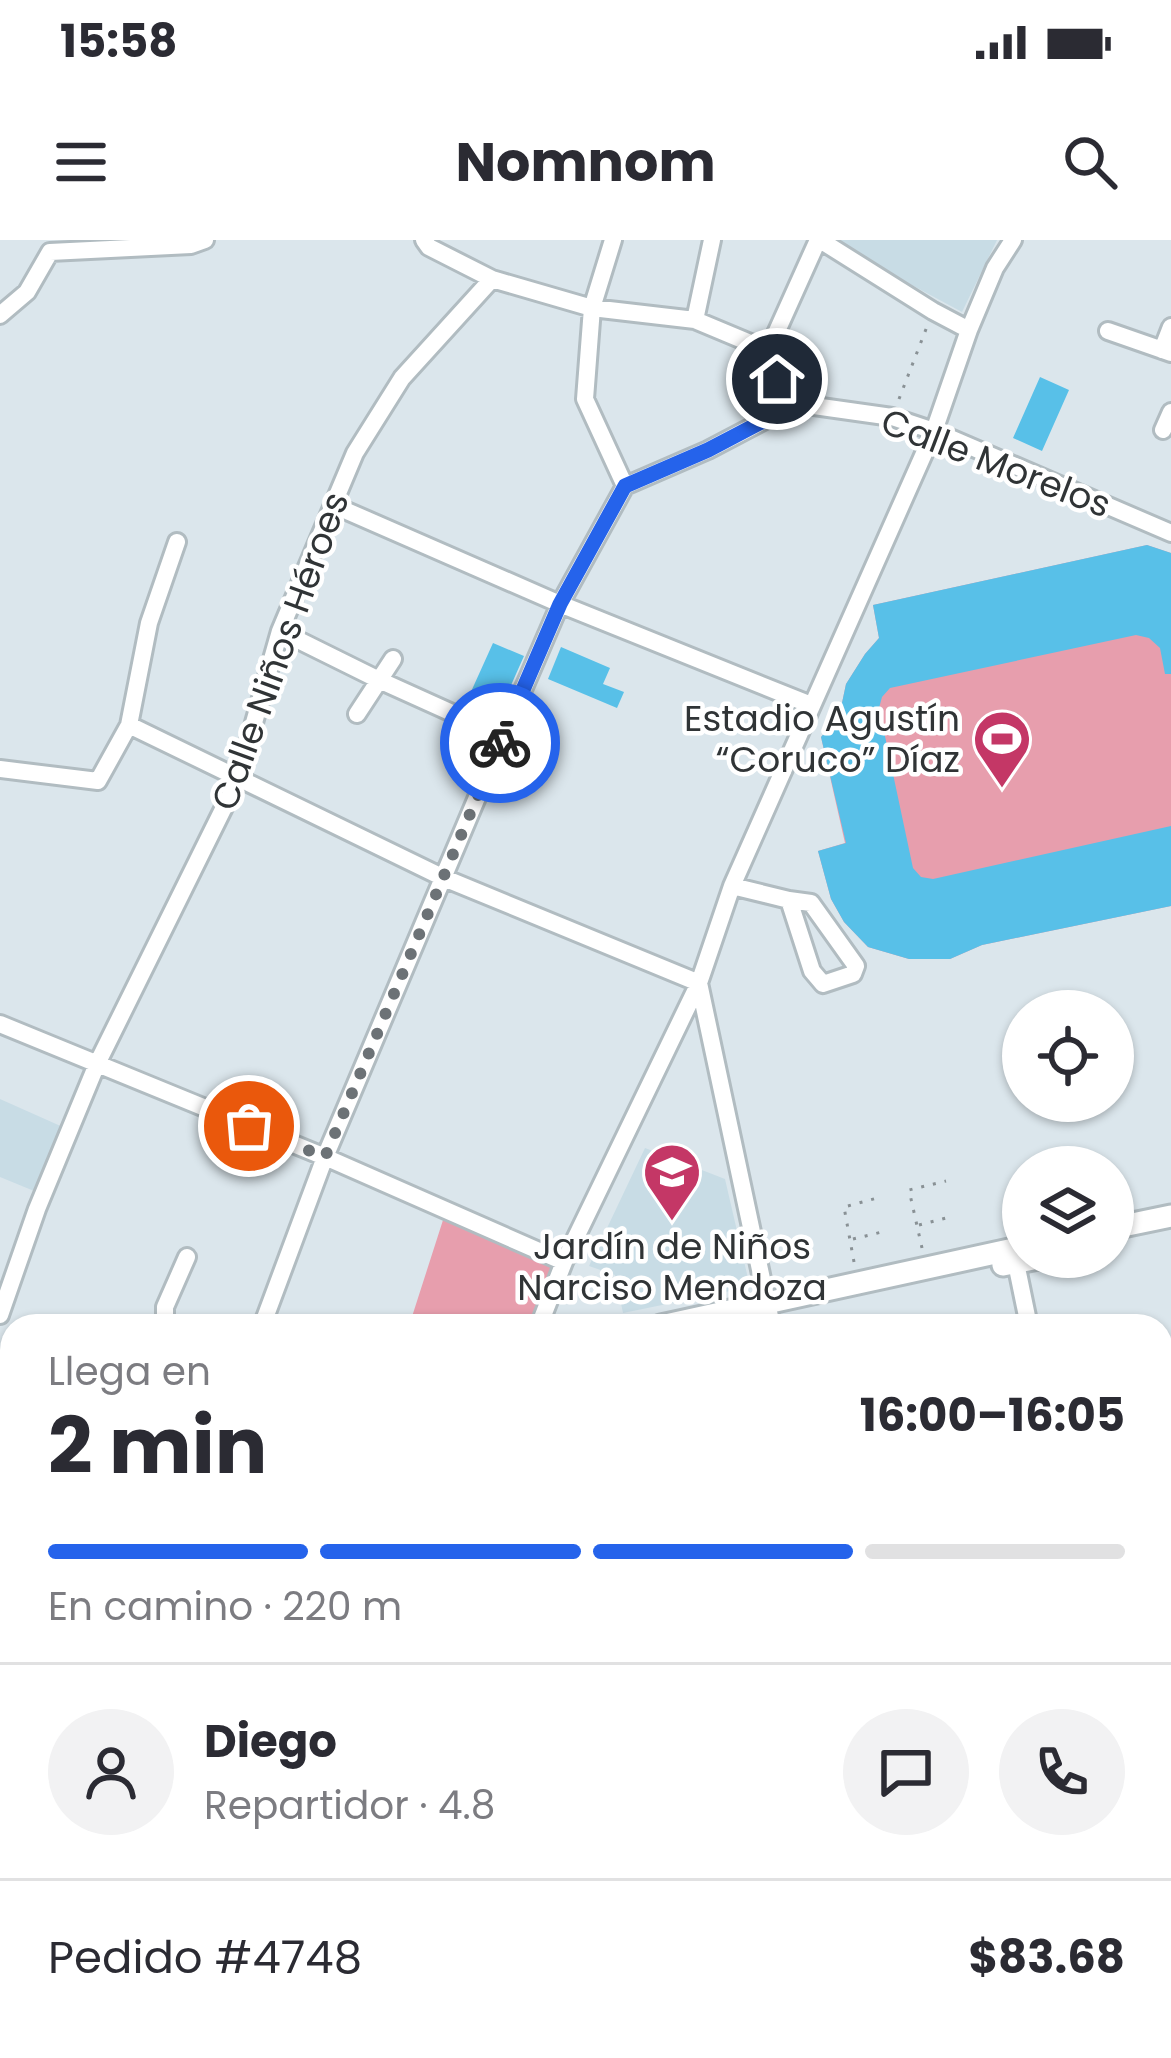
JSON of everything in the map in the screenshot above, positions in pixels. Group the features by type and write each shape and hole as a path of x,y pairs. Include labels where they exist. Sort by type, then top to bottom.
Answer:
{"main road":[{"path":"1134,1232 1171,1216"},
{"path":"1134,1229 1171,1230"},
{"path":"770,1314 856,1282 1002,1257"},
{"path":"770,1314 1002,1259"}],"street":[{"path":"0,315 26,292 50,252 191,245 206,240"},
{"path":"613,240 592,308 585,399 625,486"},
{"path":"695,320 712,240"},
{"path":"764,360 819,240 969,330"},
{"path":"544,1314 564,1262 700,983 732,886 934,431 995,268 1013,240"},
{"path":"266,1314 325,1157 560,604 625,486 708,450 769,418 796,397 750,343 695,320 592,308 492,279 427,243"},
{"name":"Calle Niños Héroes","path":"0,1314 37,1209 98,1064 238,779 280,631 355,453 402,378 492,279"},
{"path":"1108,331 1166,352 1171,327"},
{"name":"Calle Morelos","path":"796,397 807,405 892,417 934,431 1171,532"},
{"path":"1163,430 1171,412"},
{"path":"333,505 560,604 811,704"},
{"path":"0,769 98,781 129,725 148,623 177,542"},
{"path":"280,631 503,736"},
{"path":"357,714 393,659"},
{"path":"129,725 444,878 700,983"},
{"path":"732,886 811,903 856,966 853,974 823,984 817,979 789,900"},
{"path":"700,983 770,1314"},
{"path":"0,1024 325,1157 564,1262"},
{"path":"166,1314 187,1257"},
{"path":"1023,1278 1027,1314"}],"path":[{"path":"892,417 933,311"},
{"path":"927,1267 909,1190 946,1181"},
{"path":"856,1282 844,1207 881,1197"},
{"path":"917,1225 950,1217"},
{"path":"851,1240 886,1231"}],"shaded area":[{"path":"828,240 997,240 962,312"},
{"name":"Estadio Agustín “Coruco” Díaz","path":"1147,545 1171,553 1171,906 982,945 950,959 909,959 868,947 844,922 831,899 818,851 845,843 821,737 839,717 846,684 879,638 873,605"},
{"path":"0,1099 65,1128 39,1193 0,1177"},
{"name":"Jardín de Niños Narciso Mendoza","path":"645,1148 725,1179 750,1287 623,1313 615,1275 589,1266"},
{"path":"444,1217 553,1266 533,1314 413,1314"}],"building":[{"path":"1040,377 1069,390 1042,451 1013,438"},
{"path":"1147,545 1171,553 1171,674 1165,674 1160,648 1136,635 890,688 879,708 913,868 921,877 933,879 1171,826 1171,906 982,945 950,959 909,959 868,947 844,922 831,899 818,851 846,843 821,737 839,717 846,684 879,638 873,605"},
{"path":"493,643 524,656 496,719 465,705"},
{"path":"561,647 610,668 603,684 624,692 617,708 548,679"}],"way so far":[{"path":"249,1126 325,1157 500,743"}],"place":[{"name":"Estadio Agustín “Coruco” Díaz","path":"1002,790"},
{"name":"Jardín de Niños Narciso Mendoza","path":"672,1223"}],"route":[{"path":"500,743 560,604 625,486 769,418 796,397 777,379"}]}
